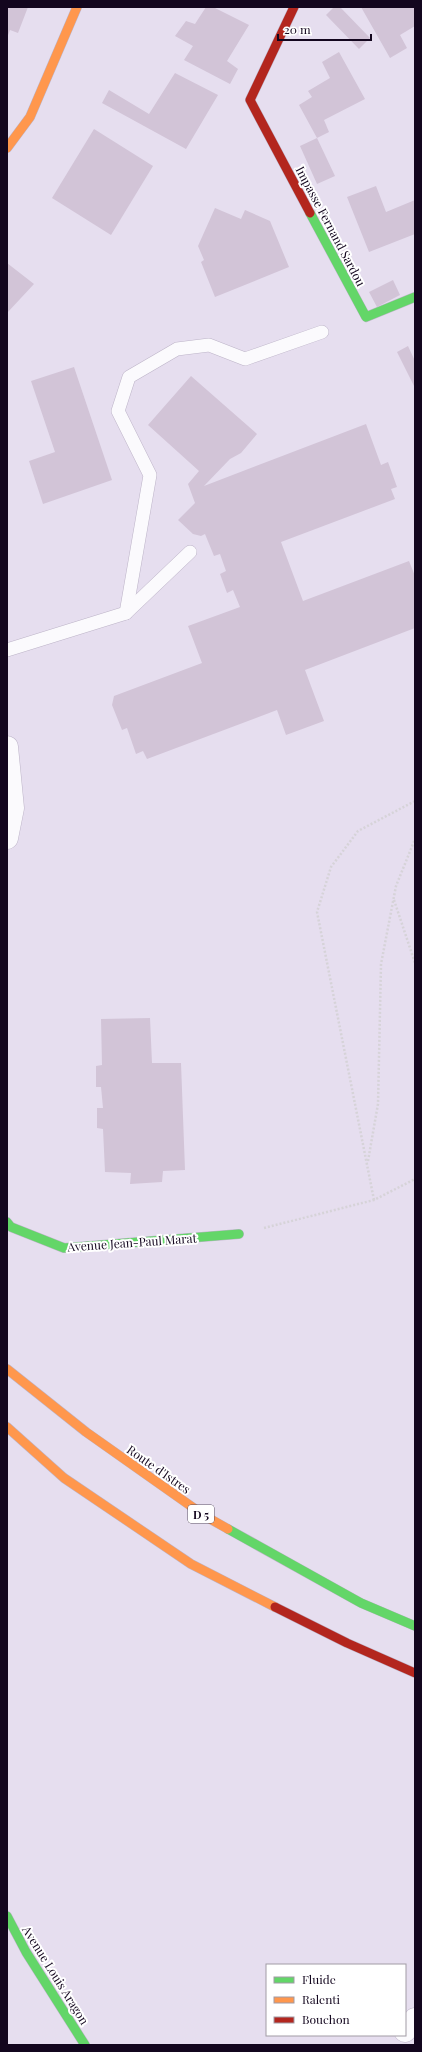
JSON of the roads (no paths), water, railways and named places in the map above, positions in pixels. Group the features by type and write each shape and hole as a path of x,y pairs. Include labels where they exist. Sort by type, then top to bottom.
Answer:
{"main road":[{"path":"7,148 30,117 77,7"},
{"name":"Impasse Fernand Sardou","path":"294,7 250,100 366,317 415,297"},
{"name":"Avenue Jean-Paul Marat","path":"7,1222 11,1227 64,1248 239,1234"},
{"name":"Route d'Istres","path":"7,1369 86,1432 205,1516 361,1603 415,1626"},
{"path":"7,1427 64,1478 191,1564 347,1643 415,1673"},
{"name":"Avenue Louis Aragon","path":"7,1916 26,1952 85,2045"}],"street":[{"path":"7,747 13,808 7,838"},
{"path":"406,2030 415,2019"},
{"path":"394,2045 401,2036"}],"lane":[{"path":"126,613 150,475 118,411 129,377 177,349 209,345 245,359 322,332"},
{"path":"7,650 126,613 190,552"}]}
